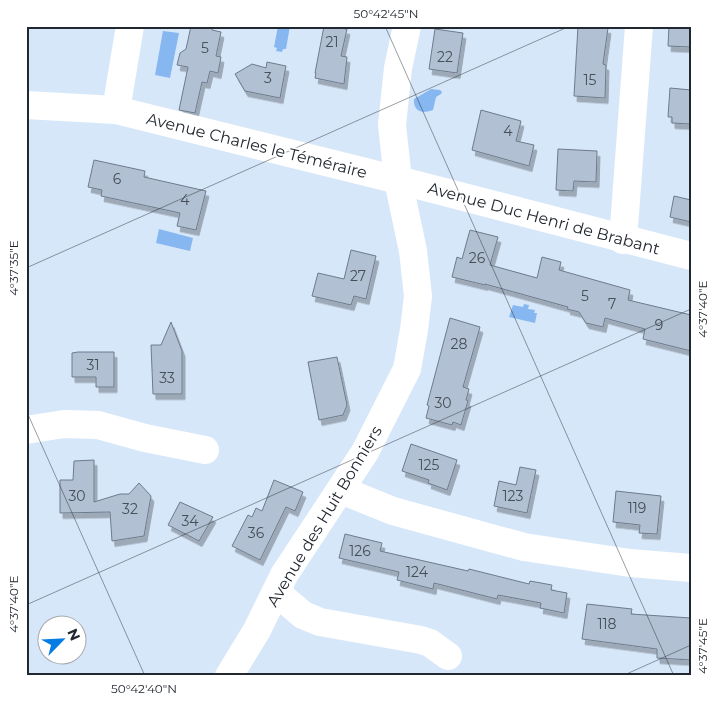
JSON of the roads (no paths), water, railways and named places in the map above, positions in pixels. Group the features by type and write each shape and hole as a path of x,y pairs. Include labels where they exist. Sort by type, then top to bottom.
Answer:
{"street":[{"path":"116,110 130,26"},
{"name":"Avenue des Huit Bonniers","path":"229,676 257,630 284,575 365,452 407,369 418,296 413,251 398,180 392,124 398,68 407,26"},
{"path":"623,240 639,26"},
{"name":"Avenue Charles le Téméraire","path":"26,105 116,110 398,180"},
{"name":"Avenue Duc Henri de Brabant","path":"398,180 623,240 691,256"},
{"path":"26,430 64,424 98,425 145,438 205,450"},
{"path":"341,490 393,511 524,547 630,563 691,568"},
{"path":"276,592 303,615 320,622 421,640 430,643 448,656"}],"water":[{"path":"278,26 290,26 286,49 283,49 282,52 276,51 277,48 274,47"},
{"path":"163,31 179,33 170,78 155,75"},
{"path":"431,89 442,92 436,97 433,110 419,111 415,107 414,99"},
{"path":"159,229 193,238 190,251 156,243"},
{"path":"524,304 529,305 528,309 535,310 534,313 537,313 535,323 509,317 513,305 523,307"}]}
